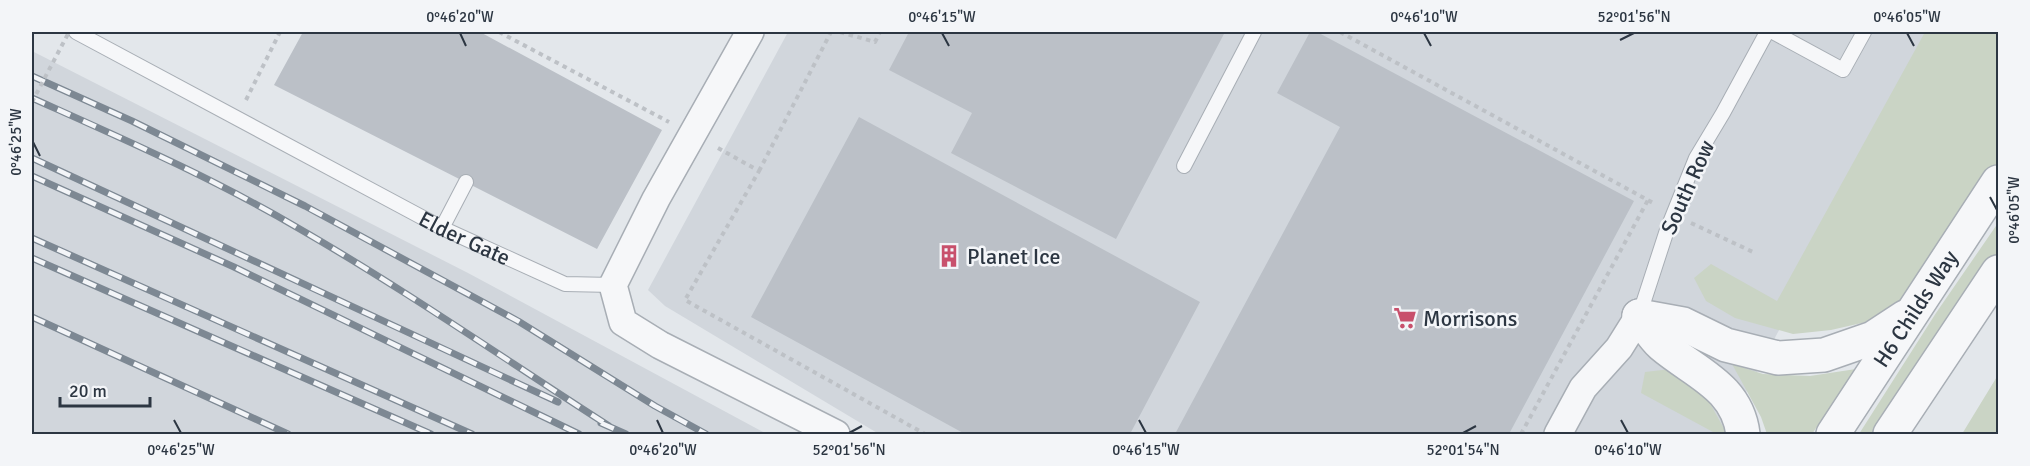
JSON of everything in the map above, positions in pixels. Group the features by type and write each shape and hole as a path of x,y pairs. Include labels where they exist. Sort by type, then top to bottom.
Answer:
{"street":[{"path":"750,32 692,134 613,285 623,322 660,345 836,435"},
{"name":"H6 Childs Way","path":"1833,435 1998,182"},
{"path":"1890,435 1995,280"},
{"path":"1639,316 1683,324 1726,345 1778,358 1824,355 1873,338 1915,310"},
{"path":"1558,435 1583,388 1618,348 1639,316"},
{"path":"1639,316 1661,344 1726,393 1741,421 1743,435"}],"lane":[{"name":"Elder Gate","path":"76,32 442,228 565,284 613,285"},
{"path":"1184,166 1254,32"},
{"name":"South Row","path":"1639,316 1667,230 1696,158 1767,32"},
{"path":"1773,32 1843,70 1864,32"},
{"path":"442,228 466,182"}],"path":[{"path":"32,102 69,32"},
{"path":"236,119 280,32"},
{"path":"498,32 759,171"},
{"path":"831,32 759,171 686,300 925,435"},
{"path":"840,32 874,42 880,32"},
{"path":"1340,32 1674,214 1753,252"},
{"path":"1521,435 1648,200"}],"shaded area":[{"path":"788,32 1937,32 1724,434 879,434 665,306 648,290"},
{"path":"32,51 468,273 767,434 32,434"}],"green space":[{"path":"1925,32 1998,32 1998,161 1900,302 1866,322 1831,330 1793,334 1735,318 1706,301 1694,278 1711,264 1777,301"},
{"path":"1998,223 1998,253 1879,434 1859,434 1936,313"},
{"path":"1732,364 1763,374 1810,376 1856,369 1812,434 1767,434 1761,417"},
{"path":"1671,369 1706,396 1727,434 1712,434 1713,432 1641,393 1645,372"},
{"path":"1998,375 1998,434 1962,434"}],"building":[{"path":"303,32 480,32 662,130 597,249 274,85"},
{"path":"909,32 1225,32 1116,239 951,153 972,113 889,70"},
{"name":"Morrisons","path":"1310,32 1317,32 1634,201 1509,434 1175,434 1340,127 1277,93"},
{"name":"Planet Ice","path":"859,117 1200,302 1130,434 965,434 751,317"}],"railway":[{"path":"32,76 132,121 305,206 518,321 655,406 706,434"},
{"path":"32,98 166,159 266,210 377,275 609,426"},
{"path":"32,158 558,402"},
{"path":"32,176 234,267 579,434"},
{"path":"32,238 472,434"},
{"path":"32,258 431,434"},
{"path":"32,317 288,434"},
{"path":"601,423 626,434"}],"place":[{"name":"Planet Ice","path":"949,256"},
{"name":"Morrisons","path":"1405,318"}]}
